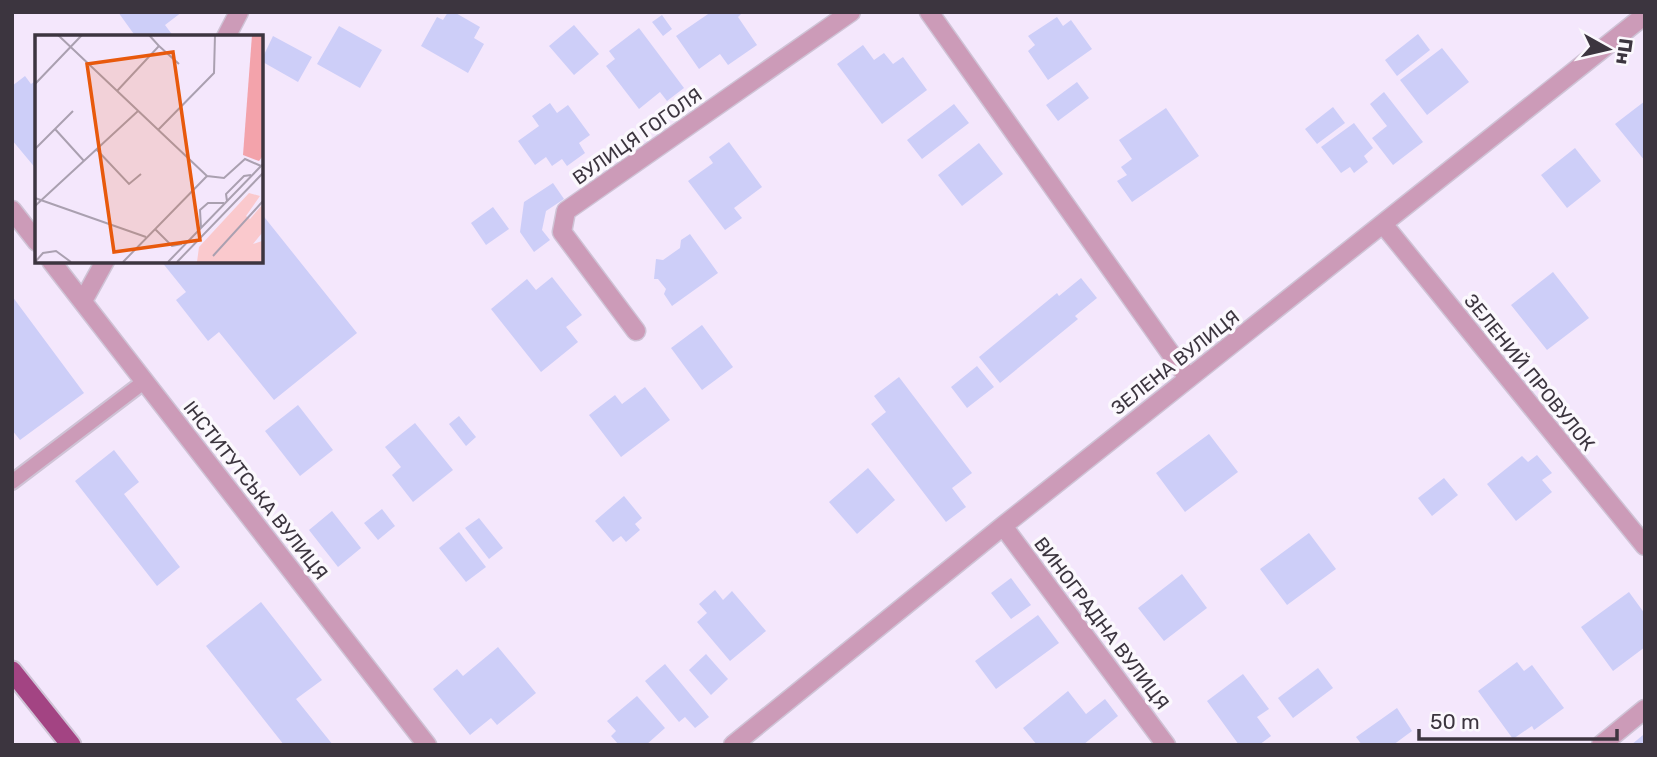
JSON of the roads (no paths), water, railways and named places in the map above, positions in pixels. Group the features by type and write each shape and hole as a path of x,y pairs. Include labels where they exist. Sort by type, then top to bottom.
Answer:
{"highway":[{"path":"12,671 71,745"}],"street":[{"path":"227,35 239,12"},
{"name":"ВУЛИЦЯ ГОГОЛЯ","path":"636,331 562,232 566,211 851,12"},
{"path":"929,12 1188,378"},
{"name":"ЗЕЛЕНА ВУЛИЦЯ","path":"733,745 1003,526 1645,15"},
{"path":"12,210 35,239"},
{"name":"ЗЕЛЕНИЙ ПРОВУЛОК","path":"1383,224 1645,546"},
{"name":"ІНСТИТУТСЬКА ВУЛИЦЯ","path":"52,262 427,745"},
{"path":"83,302 104,262"},
{"name":"ВИНОГРАДНА ВУЛИЦЯ","path":"1003,526 1166,745"},
{"path":"1601,745 1645,709"}],"lane":[{"path":"12,482 145,382"}]}
